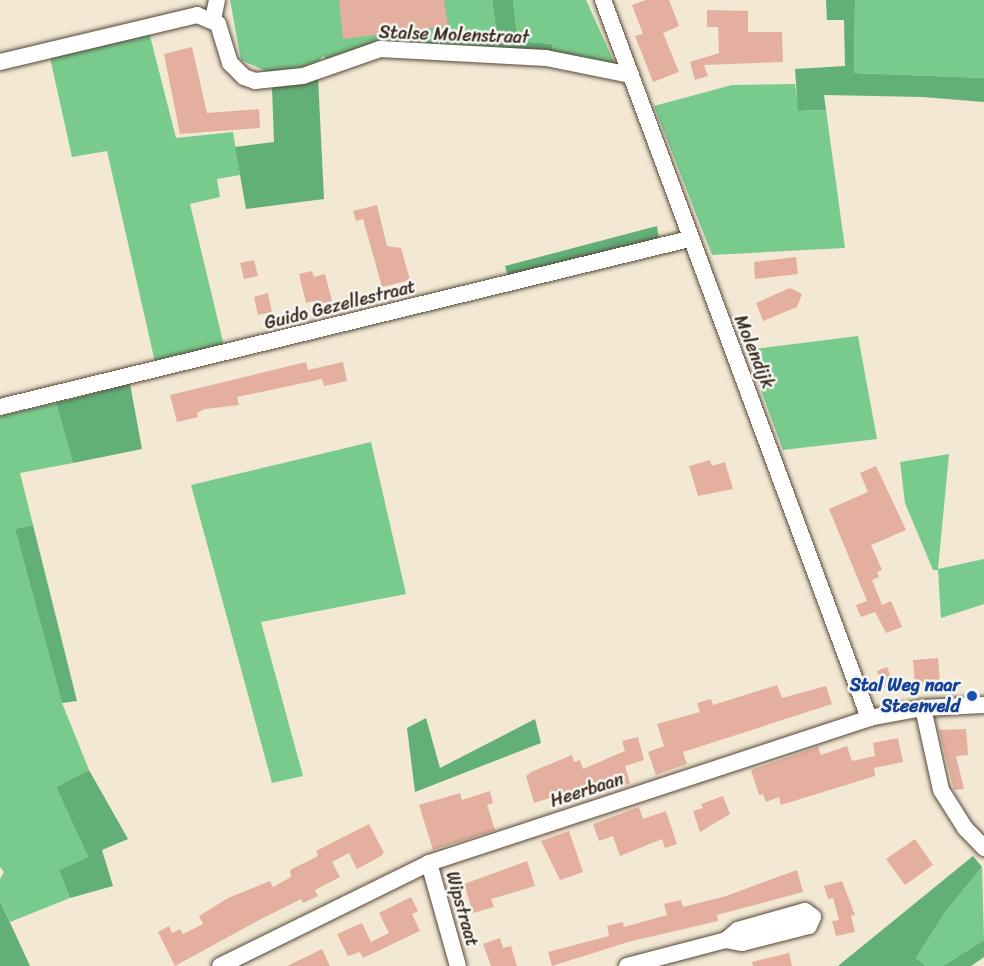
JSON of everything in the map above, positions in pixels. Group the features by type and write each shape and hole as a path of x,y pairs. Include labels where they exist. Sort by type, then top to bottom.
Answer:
{"street":[{"path":"0,62 197,15 213,19 217,0"},
{"name":"Molendijk","path":"603,0 689,239 869,718"},
{"name":"Stalse Molenstraat","path":"213,19 218,24 230,63 244,77 255,81 303,76 380,49 546,58 631,75"},
{"name":"Guido Gezellestraat","path":"0,407 689,239"},
{"name":"Heerbaan","path":"224,965 429,863 869,718 923,708 984,705"},
{"path":"923,708 941,790 965,828 984,848"},
{"name":"Wipstraat","path":"429,863 458,966"},
{"path":"627,966 726,940"}],"green space":[{"path":"230,0 492,0 499,49 398,45 326,62 324,56 311,67 268,72 241,60"},
{"path":"492,0 513,0 517,41 552,44 553,54 499,49"},
{"path":"513,0 586,0 615,64 553,54 552,44 516,41"},
{"path":"826,0 855,0 854,73 984,78 984,102 923,97 824,95 826,110 798,111 795,69 845,66 844,20 827,20"},
{"path":"855,0 984,0 984,78 854,73"},
{"path":"148,28 176,138 233,132 240,175 217,179 220,197 190,204 224,346 155,362 107,151 72,157 49,53"},
{"path":"318,77 324,199 246,209 235,147 274,142 272,88"},
{"path":"795,84 799,111 826,110 845,248 712,255 654,106 732,85"},
{"path":"657,226 659,239 508,277 505,266"},
{"path":"858,336 877,439 783,450 746,350"},
{"path":"130,384 142,449 73,463 56,403"},
{"path":"56,403 73,463 20,473 33,525 15,529 62,703 89,770 56,787 88,857 59,870 70,898 10,922 0,901 0,879 4,872 0,867 0,416"},
{"path":"371,442 406,594 261,622 303,776 272,783 191,485"},
{"path":"949,454 938,569 984,559 984,604 941,618 938,570 933,570 905,503 900,462"},
{"path":"33,525 77,701 62,703 15,529"},
{"path":"426,718 440,768 535,719 541,743 415,792 407,728"},
{"path":"89,770 128,839 102,850 113,886 70,898 59,870 88,857 56,787"},
{"path":"973,856 982,867 946,911 916,958 926,966 838,966"},
{"path":"982,867 984,940 943,966 926,966 916,958 946,911"},
{"path":"0,901 30,966 0,966"},
{"path":"984,940 984,957 971,966 943,966"}],"building":[{"path":"339,0 444,0 448,26 343,39"},
{"path":"646,0 669,0 679,26 663,33 679,72 653,82 635,36 643,34 632,5"},
{"path":"707,10 748,11 748,32 782,32 783,62 704,65 708,76 695,80 690,62 719,53 718,27 707,27"},
{"path":"192,47 207,113 259,109 260,128 180,134 164,54"},
{"path":"377,205 387,246 401,248 410,280 382,287 363,219 356,221 353,211"},
{"path":"796,257 798,274 755,279 754,262"},
{"path":"254,260 258,276 244,279 240,263"},
{"path":"312,271 314,277 325,274 332,301 315,305 313,301 306,303 299,274"},
{"path":"790,288 802,294 797,307 763,321 756,303"},
{"path":"268,293 272,312 258,315 254,297"},
{"path":"306,362 308,370 343,362 347,381 324,386 322,379 237,397 239,405 205,409 197,413 198,417 177,422 170,395"},
{"path":"710,460 712,466 725,462 733,489 698,496 689,466"},
{"path":"876,466 906,530 871,545 882,570 877,572 879,577 872,580 882,605 891,601 902,627 886,633 875,612 861,617 856,605 867,601 829,509 868,492 860,473"},
{"path":"938,658 940,681 915,683 913,660"},
{"path":"887,667 894,684 884,688 877,671"},
{"path":"777,685 782,698 826,686 832,704 683,752 687,764 656,775 648,752 664,746 657,724 700,712 697,703 711,699 713,705"},
{"path":"966,729 968,755 956,756 964,789 954,790 939,730"},
{"path":"638,737 644,760 625,766 630,783 604,793 600,782 534,803 526,776 531,772 572,755 574,762 580,760 583,769 625,751 622,741"},
{"path":"898,738 903,762 874,768 875,776 781,805 779,797 766,802 763,794 759,795 751,770 818,747 821,755 847,746 852,761 875,756 873,743"},
{"path":"490,791 493,803 487,805 495,830 433,850 419,805 460,793 462,800"},
{"path":"723,796 730,814 700,832 693,811 703,808 701,804"},
{"path":"639,807 643,819 666,811 677,844 665,848 662,839 620,856 613,836 599,841 593,824"},
{"path":"369,824 384,853 381,856 357,869 349,853 332,862 340,877 315,890 318,896 303,903 301,899 175,966 158,932 169,926 172,933 180,929 183,934 203,924 199,916 228,898 270,881 273,887 291,877 290,870 318,856 316,851"},
{"path":"569,831 583,872 560,880 541,841"},
{"path":"915,839 933,865 905,885 886,859"},
{"path":"527,861 535,886 491,899 494,907 473,913 464,884"},
{"path":"797,870 803,892 717,915 718,921 628,942 552,966 548,952 609,936 607,926 623,922 624,927 667,915 664,904 681,900 683,907 726,896"},
{"path":"842,881 855,915 851,916 855,932 836,936 832,921 839,920 833,898 828,899 824,886"},
{"path":"411,897 418,911 412,914 420,931 363,958 360,952 348,956 337,934 362,923 371,942 389,933 379,913"},
{"path":"500,938 503,948 511,946 517,966 491,966 483,944"},
{"path":"322,949 330,966 287,966"},
{"path":"789,953 792,966 753,966 752,962"}],"place":[{"name":"Stal Weg naar Steenveld","path":"972,696"}]}
